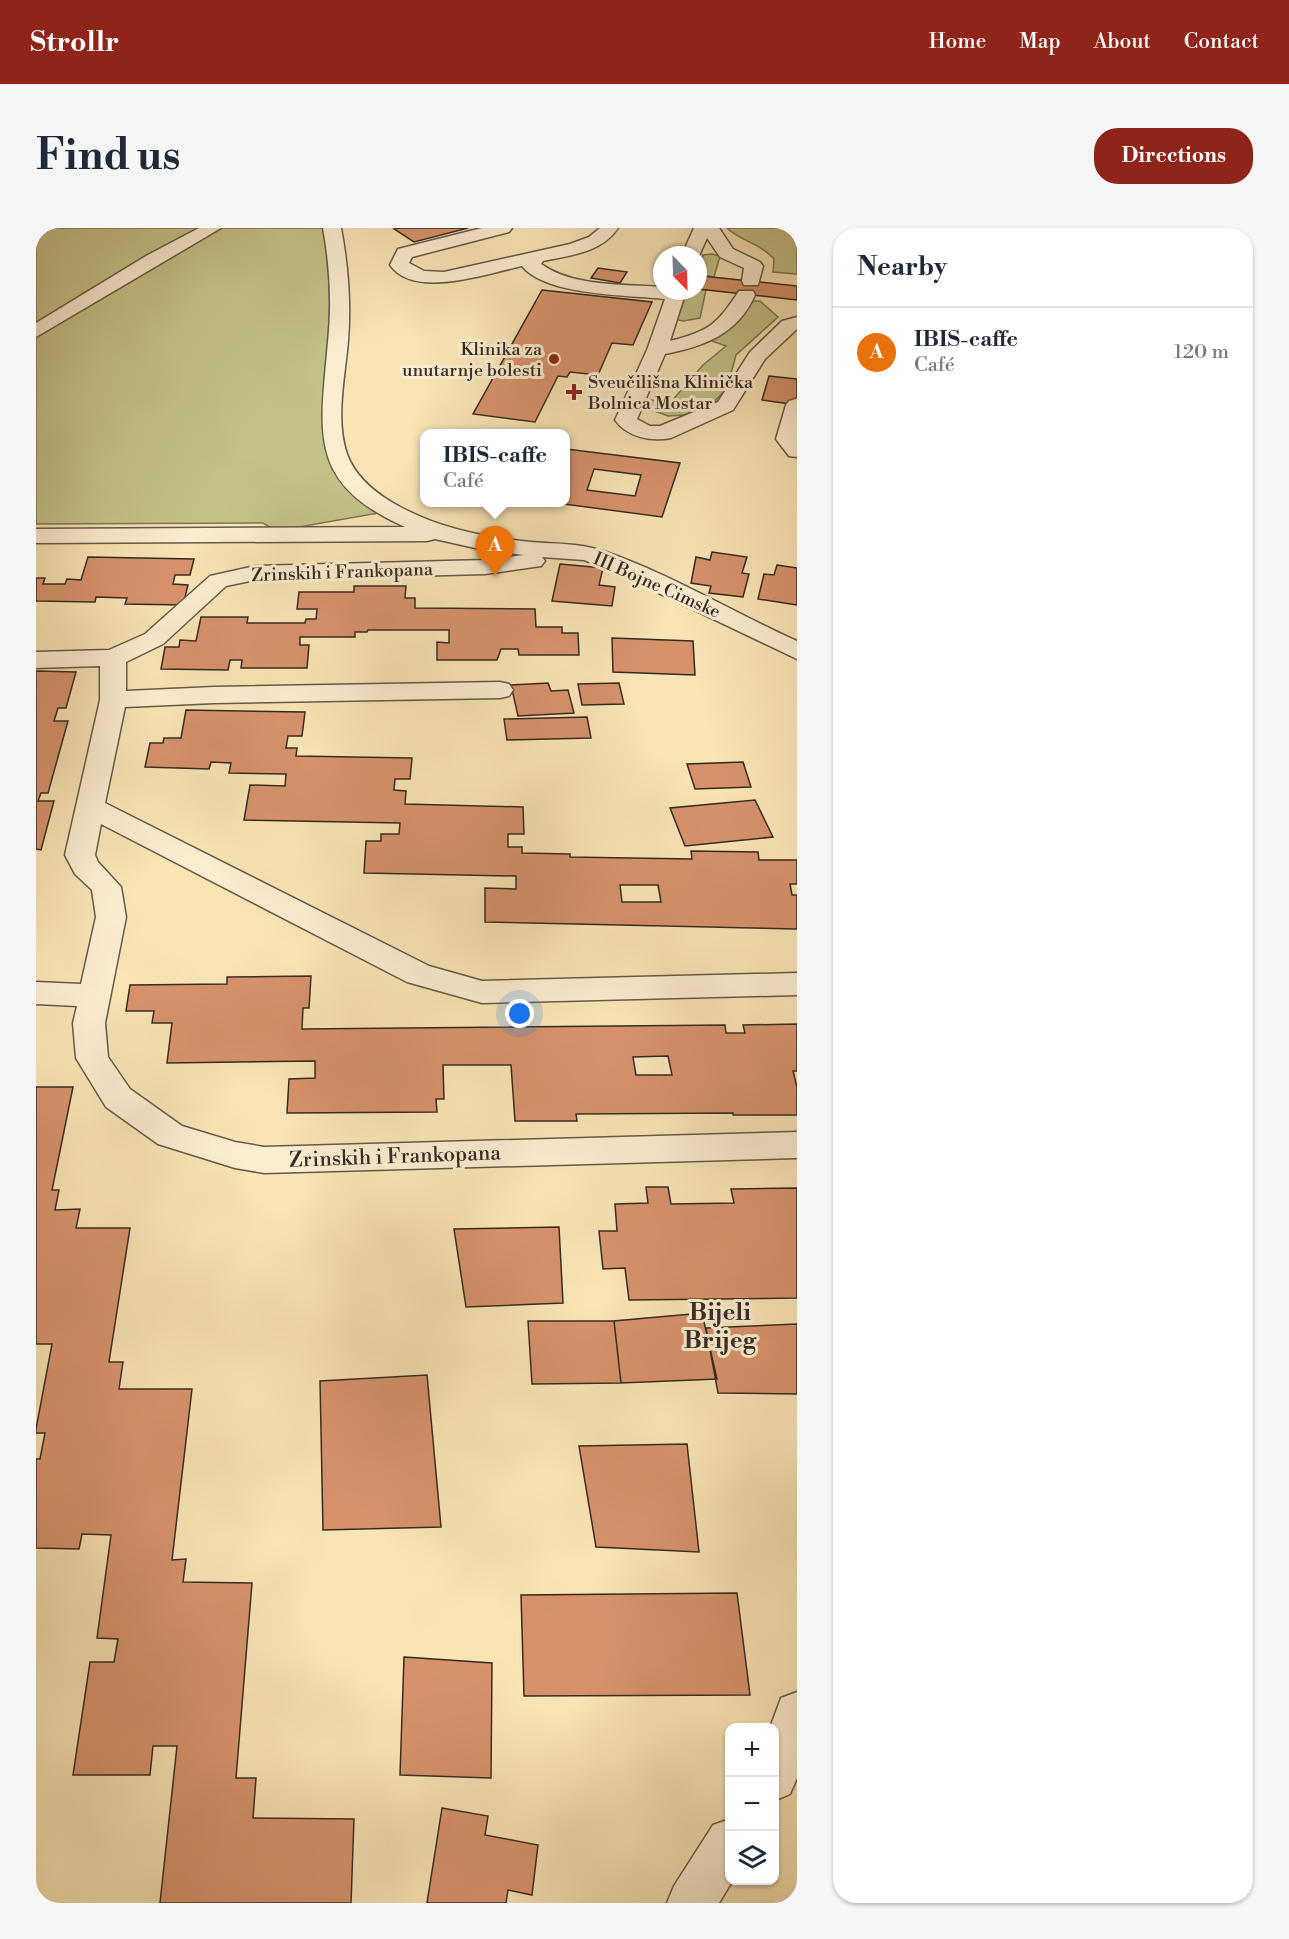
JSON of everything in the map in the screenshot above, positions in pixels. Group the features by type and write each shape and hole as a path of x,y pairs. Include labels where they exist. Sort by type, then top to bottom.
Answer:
{"street":[{"path":"36,331 152,260 212,228"},
{"name":"III Bojne Cimske","path":"332,228 337,251 338,281 338,339 332,395 336,455 350,478 366,496 409,522 482,543 591,554 658,582 791,649"},
{"path":"503,228 404,253 399,265 420,276 444,278 493,267 538,265 587,245 606,233 609,228"},
{"path":"696,246 703,228"},
{"path":"657,350 686,345 721,329 735,317 748,288 754,266 726,253 710,228"},
{"path":"538,265 558,281 653,291"},
{"path":"674,300 657,350 626,420 633,427 647,432 663,433 726,406 758,356 789,325 797,323"},
{"path":"796,405 787,439 797,451"},
{"name":"Zrinskih i Frankopana","path":"36,536 449,534"},
{"name":"Zrinskih i Frankopana","path":"36,660 113,658 154,639 218,580 255,573 485,567 538,560 560,551"},
{"path":"791,649 797,676"},
{"name":"Zrinskih i Frankopana","path":"113,658 113,700 80,855 85,867 106,887 111,917 88,1023 92,1058 118,1098 170,1135 235,1155 264,1160 797,1145"},
{"path":"113,700 214,695 500,690"},
{"path":"89,806 418,974 482,992 797,984"},
{"path":"36,993 94,996"},
{"path":"774,1777 797,1714"},
{"path":"691,1903 725,1848"}],"shaded area":[{"path":"36,228 332,228 336,455 390,511 276,531 263,523 36,524"},
{"path":"727,228 797,228 797,274 773,272 774,259"},
{"path":"707,255 720,256 714,277 707,276"},
{"path":"684,300 704,300 700,318 683,321 674,319"},
{"path":"744,301 760,301 778,317 736,355 727,388 713,403 685,415 668,416 641,406 645,399 670,403 703,365 726,346 709,340 724,333 732,326"}],"building":[{"path":"468,228 414,242 394,229"},
{"path":"598,268 627,272 620,283 591,278"},
{"path":"707,277 797,286 797,300 707,290"},
{"name":"Klinika za unutarnje bolesti","path":"542,290 652,302 633,345 612,343 598,375 570,372 567,377 558,376 535,422 473,414"},
{"path":"769,376 797,379 797,405 762,400"},
{"path":"570,449 680,463 662,517 570,505","holes":["594,469 641,475 635,496 587,490"]},
{"path":"712,552 747,557 742,573 749,574 743,597 709,593 711,586 691,583 696,557 710,560"},
{"path":"88,557 194,559 190,575 175,575 173,584 188,585 183,605 125,604 127,598 96,597 95,602 36,601 36,578 45,578 43,584 65,584 67,579 81,580"},
{"path":"560,564 603,568 599,585 615,587 612,606 552,601"},
{"path":"777,565 797,568 797,605 758,599 764,574 774,575"},
{"path":"354,586 406,586 405,598 415,598 415,608 535,609 536,627 562,627 562,633 578,633 579,655 519,655 518,649 501,649 497,660 437,660 437,642 449,643 449,630 368,630 367,632 355,632 355,637 300,637 300,645 309,645 307,668 241,668 242,660 230,660 228,670 161,669 165,647 179,647 180,640 196,641 201,617 248,617 247,623 305,623 306,619 316,619 317,609 297,609 299,592 354,592"},
{"path":"612,638 693,641 695,675 613,672"},
{"path":"36,671 76,672 66,708 58,708 54,721 68,721 48,793 41,793 38,801 54,801 41,850 36,849"},
{"path":"548,683 551,691 568,690 574,713 518,716 511,685"},
{"path":"619,683 624,704 582,705 578,684"},
{"path":"186,710 305,712 302,736 288,736 286,748 297,748 296,756 412,758 410,779 395,779 394,790 406,791 405,804 523,807 524,834 508,834 508,847 522,847 522,853 570,854 570,857 692,859 691,851 758,852 759,860 797,860 797,884 790,884 792,895 797,895 797,929 485,922 485,888 516,889 516,876 364,873 366,841 381,841 381,834 399,834 400,823 244,820 250,785 285,786 286,774 229,773 231,763 211,762 209,769 145,767 150,743 163,743 164,738 181,738","holes":["620,885 658,885 661,902 622,902"]},
{"path":"587,717 591,738 507,740 504,719"},
{"path":"743,762 751,787 695,789 687,764"},
{"path":"755,800 773,837 685,846 670,808"},
{"path":"311,976 309,1008 303,1008 302,1029 725,1025 726,1033 745,1033 743,1025 797,1024 797,1071 793,1071 797,1087 797,1115 576,1114 577,1121 515,1121 511,1065 443,1065 444,1099 436,1099 437,1112 287,1113 289,1079 315,1078 315,1061 167,1063 172,1023 152,1023 154,1011 126,1011 130,985 227,984 227,977","holes":["668,1056 672,1075 636,1075 633,1057"]},
{"path":"36,1087 73,1087 52,1190 59,1190 55,1210 80,1209 76,1228 130,1228 109,1362 123,1362 119,1389 192,1389 172,1560 186,1559 183,1582 252,1583 236,1778 256,1778 253,1818 354,1819 351,1903 160,1903 177,1746 153,1746 150,1775 73,1775 90,1662 114,1662 118,1639 97,1638 111,1535 82,1534 79,1549 36,1548 36,1459 40,1459 45,1433 36,1433 36,1429 52,1344 36,1344"},
{"path":"646,1187 668,1187 671,1204 734,1203 731,1189 797,1188 797,1298 629,1300 625,1268 603,1269 599,1231 617,1231 615,1204 648,1203"},
{"path":"559,1227 563,1303 466,1307 454,1229"},
{"path":"702,1313 717,1379 621,1383 614,1321"},
{"path":"528,1321 614,1321 621,1383 532,1384"},
{"path":"797,1324 797,1394 718,1393 706,1328"},
{"path":"427,1375 441,1527 323,1530 320,1381"},
{"path":"687,1444 699,1552 596,1547 579,1446"},
{"path":"737,1593 750,1695 524,1696 521,1595"},
{"path":"404,1657 492,1663 491,1778 400,1775"},
{"path":"442,1808 488,1816 485,1835 538,1845 532,1895 508,1890 506,1903 427,1903"}],"place":[{"name":"Klinika za unutarnje bolesti","path":"554,359"},
{"name":"Sveučilišna Klinička Bolnica Mostar","path":"574,392"},
{"name":"IBIS-caffe","path":"495,576"}],"district":[{"name":"Bijeli Brijeg","path":"720,1326"}]}
